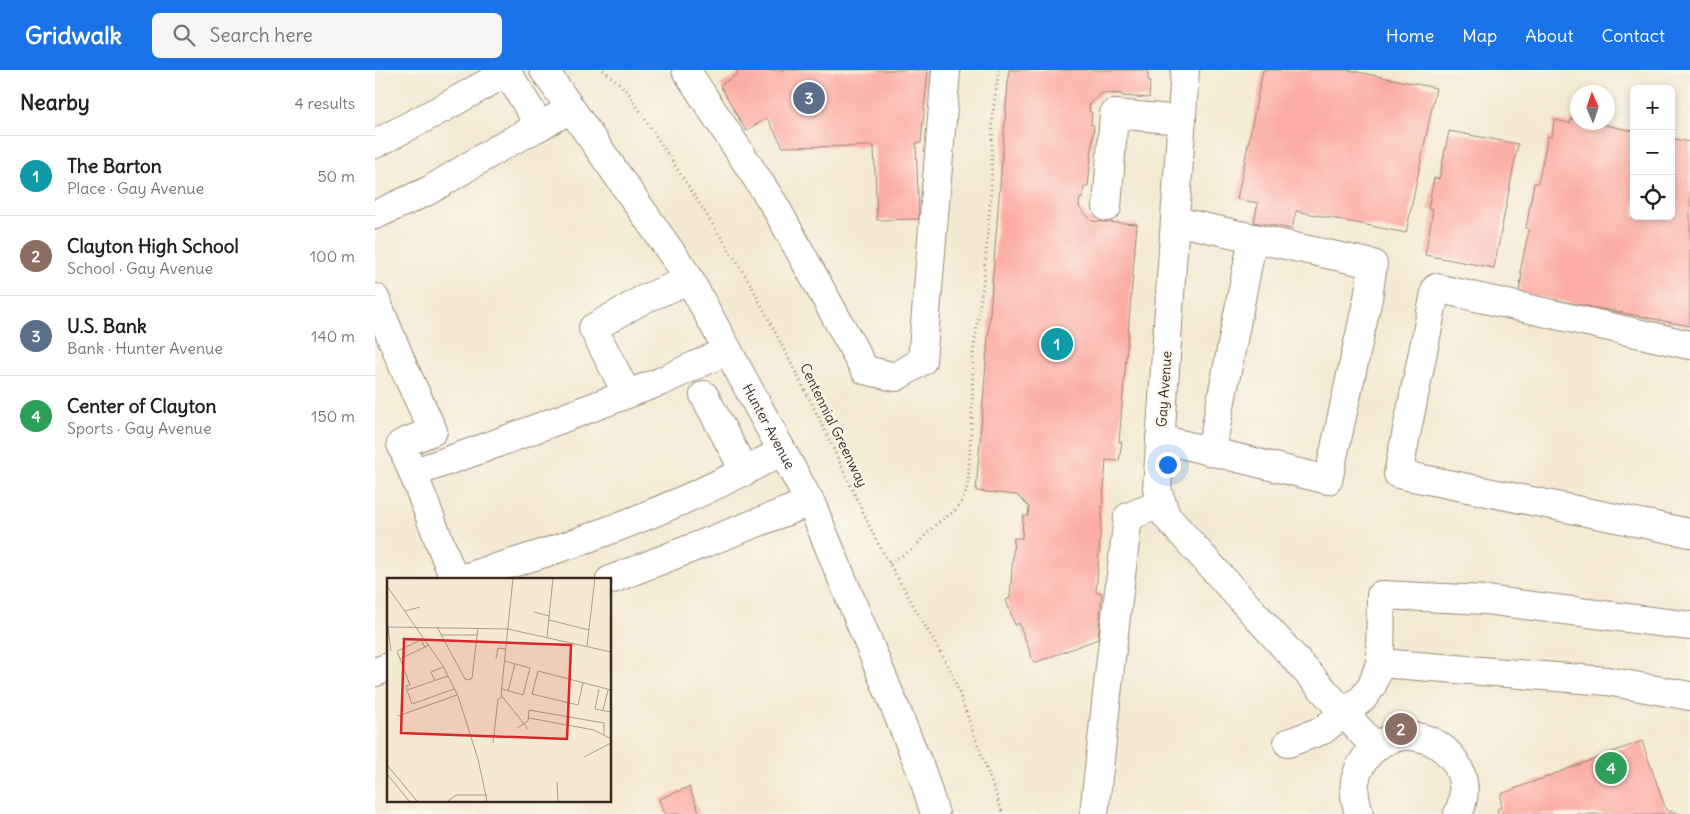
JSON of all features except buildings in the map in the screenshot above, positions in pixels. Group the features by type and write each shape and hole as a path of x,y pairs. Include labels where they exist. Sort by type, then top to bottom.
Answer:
{"street":[{"name":"Hunter Avenue","path":"544,70 689,280 810,502 922,773 935,814"},
{"path":"686,70 775,206 865,370 897,377 922,360 946,70"},
{"name":"Gay Avenue","path":"1185,70 1157,488 1166,516 1375,747"},
{"path":"375,144 507,72 540,126"},
{"path":"375,215 430,190 502,146 571,109"},
{"path":"1107,207 1114,114 1182,120"},
{"path":"1160,439 1328,480 1368,298 1373,264 1175,221"},
{"path":"1211,452 1253,238"},
{"path":"627,394 593,328 642,300 689,280"},
{"path":"1690,346 1436,288 1398,474 1690,532"},
{"path":"375,298 433,431 401,444 454,578"},
{"path":"413,472 484,448 662,381 728,350"},
{"path":"704,395 745,472"},
{"path":"464,578 591,537 688,498 745,472 782,451"},
{"path":"611,580 810,502"},
{"path":"1094,814 1128,517 1162,503"},
{"path":"1288,743 1323,730 1363,698 1372,686 1380,663 1381,595 1486,600 1690,626"},
{"path":"1380,663 1607,681 1690,696"},
{"path":"375,672 387,668"},
{"path":"1359,814 1354,798 1354,786 1359,768 1375,747 1392,738 1417,736 1435,742 1453,758 1462,775 1464,786 1463,804 1458,814"}],"path":[{"name":"Centennial Greenway","path":"603,70 629,94 749,281 818,416 876,540 951,671 1003,814"},
{"path":"889,563 912,550 927,532 953,512 965,495 968,483 973,412 973,353 984,276 991,191 993,111 999,70"}],"place":[{"name":"U.S. Bank","path":"809,98"},
{"name":"The Barton","path":"1057,344"},
{"name":"Clayton High School","path":"1401,729"},
{"name":"Center of Clayton","path":"1611,768"}]}
